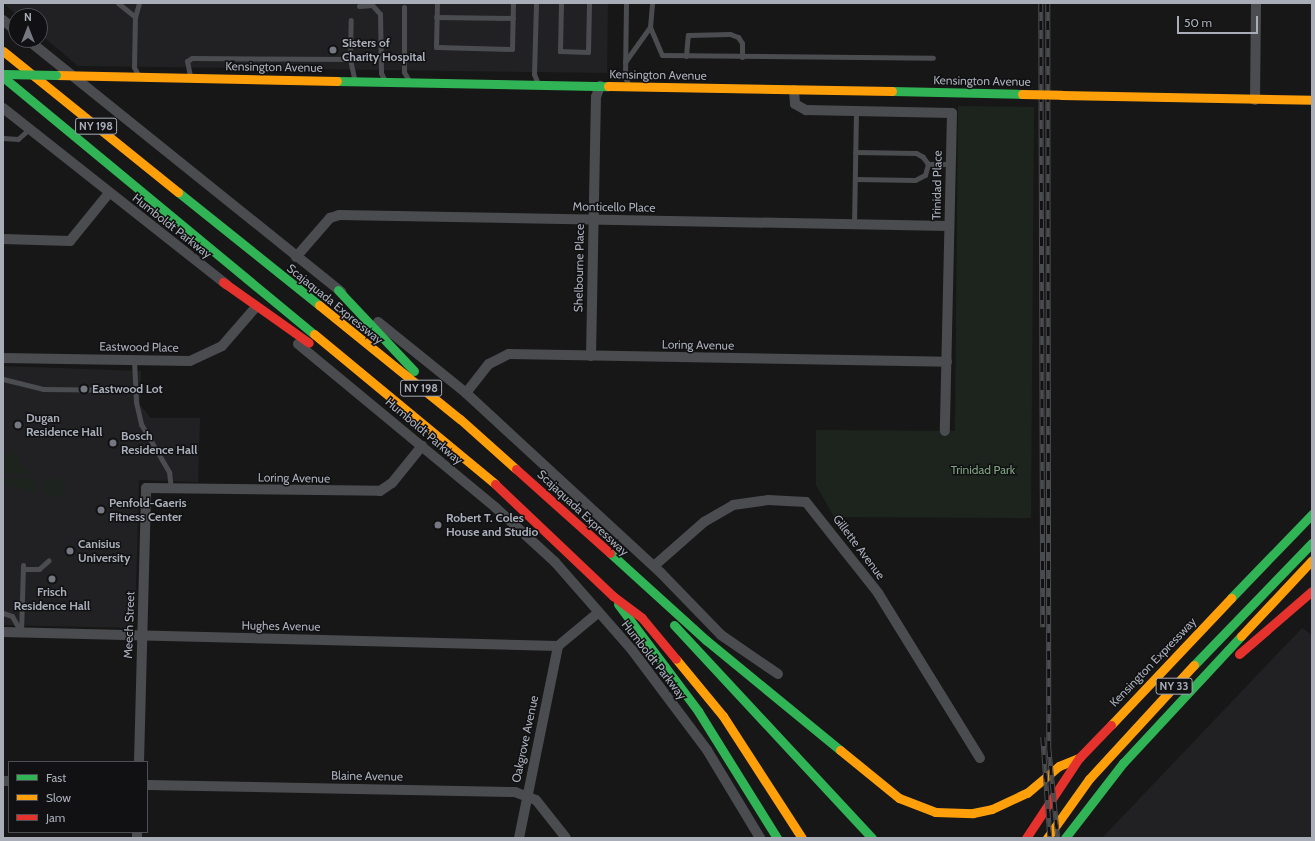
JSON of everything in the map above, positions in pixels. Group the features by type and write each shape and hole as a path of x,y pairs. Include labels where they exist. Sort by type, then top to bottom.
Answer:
{"main road":[{"name":"Scajaquada Expressway","path":"3,50 460,419 644,585 867,776 916,807 955,814 992,809 1027,793 1059,766 1079,758"},
{"name":"Kensington Avenue","path":"3,76 56,75 1312,100"},
{"name":"NY 198","path":"3,76 344,360 492,481 613,596"},
{"path":"223,282 316,348 344,360"},
{"path":"338,290 460,419"},
{"name":"Kensington Expressway","path":"1026,838 1079,758 1312,514"},
{"name":"NY 33","path":"1047,838 1089,779 1126,736 1312,543"},
{"path":"1065,838 1123,763 1312,560"},
{"path":"644,585 652,602 872,838"},
{"path":"1176,707 1195,697 1312,591"},
{"path":"613,596 631,626 698,711 777,838"},
{"path":"613,596 642,618 711,700 771,785 802,838"}],"street":[{"path":"1255,100 1256,3"},
{"path":"38,48 466,393 654,566 721,634 778,674"},
{"name":"Shelbourne Place","path":"591,356 596,97 600,86"},
{"name":"Trinidad Place","path":"794,90 795,104 801,109 952,113 945,431"},
{"name":"Humboldt Parkway","path":"3,108 255,308 422,446 555,562 632,650 707,750 760,838"},
{"path":"3,239 70,241 109,193"},
{"name":"Monticello Place","path":"296,257 336,215 949,226"},
{"name":"Eastwood Place","path":"3,358 134,360 201,358 222,346 255,308"},
{"name":"Loring Avenue","path":"466,393 489,364 502,356 591,356 946,362"},
{"name":"Loring Avenue","path":"146,488 380,491 392,483 422,446"},
{"name":"Meech Street","path":"139,761 146,488"},
{"name":"Gillette Avenue","path":"654,566 704,522 733,506 768,500 806,502 878,593 980,758"},
{"path":"558,646 599,612"},
{"name":"Hughes Avenue","path":"3,632 558,646"},
{"name":"Oakgrove Avenue","path":"519,838 558,646"},
{"name":"Blaine Avenue","path":"148,785 527,795"},
{"path":"527,795 536,800 566,838"}],"lane":[{"path":"118,3 135,17"},
{"path":"139,3 135,17 134,67 139,77"},
{"path":"437,3 436,47 512,49 513,3"},
{"path":"536,3 534,74 538,85"},
{"path":"561,3 560,51 588,52 589,3"},
{"path":"626,3 625,62 630,86"},
{"path":"652,3 650,27 662,56 933,58"},
{"path":"359,6 372,5 380,14 381,73 386,82"},
{"path":"404,7 404,72 409,82"},
{"path":"436,17 513,18"},
{"path":"351,20 350,59 355,81"},
{"path":"625,62 650,27"},
{"path":"686,56 688,35 730,34 738,37 742,43 742,57"},
{"path":"191,78 186,68 192,58 350,59"},
{"path":"854,225 856,111"},
{"path":"3,138 18,139 29,129"},
{"path":"854,179 915,180 925,175 928,164 924,157 916,153 855,152"},
{"path":"928,164 950,164"},
{"path":"134,360 135,390 141,424 169,472 171,488"},
{"path":"3,379 43,389 135,390"},
{"path":"21,633 23,567 39,569 49,560"},
{"path":"3,613 12,616 21,633"}],"shaded area":[{"name":"Sisters of Charity Hospital","path":"3,3 608,3 607,73 78,66 48,41 48,8 9,8"},
{"name":"Canisius University","path":"3,366 141,371 140,405 151,418 200,418 198,482 139,480 135,625 132,628 3,625"},
{"path":"1302,628 1312,635 1312,838 1102,838"}],"green space":[{"name":"Trinidad Park","path":"958,106 1034,107 1031,518 834,517 816,485 816,430 955,431"},
{"path":"14,452 22,465 32,474 3,473 3,455"},
{"path":"3,478 36,479 35,492 3,484"},
{"path":"46,479 60,479 64,483 63,497 45,494"}],"railway":[{"path":"1041,3 1043,627"},
{"path":"1048,3 1049,748 1058,838"},
{"path":"1043,737 1050,838"}],"traffic: fast":[{"path":"3,74 56,75"},
{"path":"3,77 314,334"},
{"path":"337,81 608,86"},
{"path":"892,91 1022,94"},
{"path":"178,192 319,305"},
{"path":"338,290 414,371"},
{"path":"1231,598 1312,514"},
{"path":"1194,665 1312,543"},
{"path":"610,553 706,640 840,750"},
{"path":"618,604 698,711 777,838"},
{"path":"674,625 872,838"},
{"path":"1065,838 1123,763 1241,636"}],"traffic: slow":[{"path":"3,51 178,192"},
{"path":"56,75 337,81"},
{"path":"608,86 892,91"},
{"path":"1022,94 1061,95"},
{"path":"1061,95 1312,100"},
{"path":"319,305 460,419 516,469"},
{"path":"314,334 495,484"},
{"path":"1241,636 1312,560"},
{"path":"1111,725 1231,598"},
{"path":"676,659 723,716 802,838"},
{"path":"1047,838 1089,779 1194,665"},
{"path":"840,750 899,798 935,812 973,813 992,809 1027,793 1059,766 1079,758"}],"traffic: jam":[{"path":"223,282 309,343"},
{"path":"516,469 610,553"},
{"path":"495,484 613,596 642,618 676,659"},
{"path":"1239,654 1312,591"},
{"path":"1026,838 1079,758 1111,725"}],"place":[{"name":"Sisters of Charity Hospital","path":"333,50"},
{"name":"Eastwood Lot","path":"84,389"},
{"name":"Dugan Residence Hall","path":"18,425"},
{"name":"Bosch Residence Hall","path":"113,443"},
{"name":"Penfold-Gaeris Fitness Center","path":"101,510"},
{"name":"Robert T. Coles House and Studio","path":"438,525"},
{"name":"Canisius University","path":"70,551"},
{"name":"Frisch Residence Hall","path":"52,579"}]}
